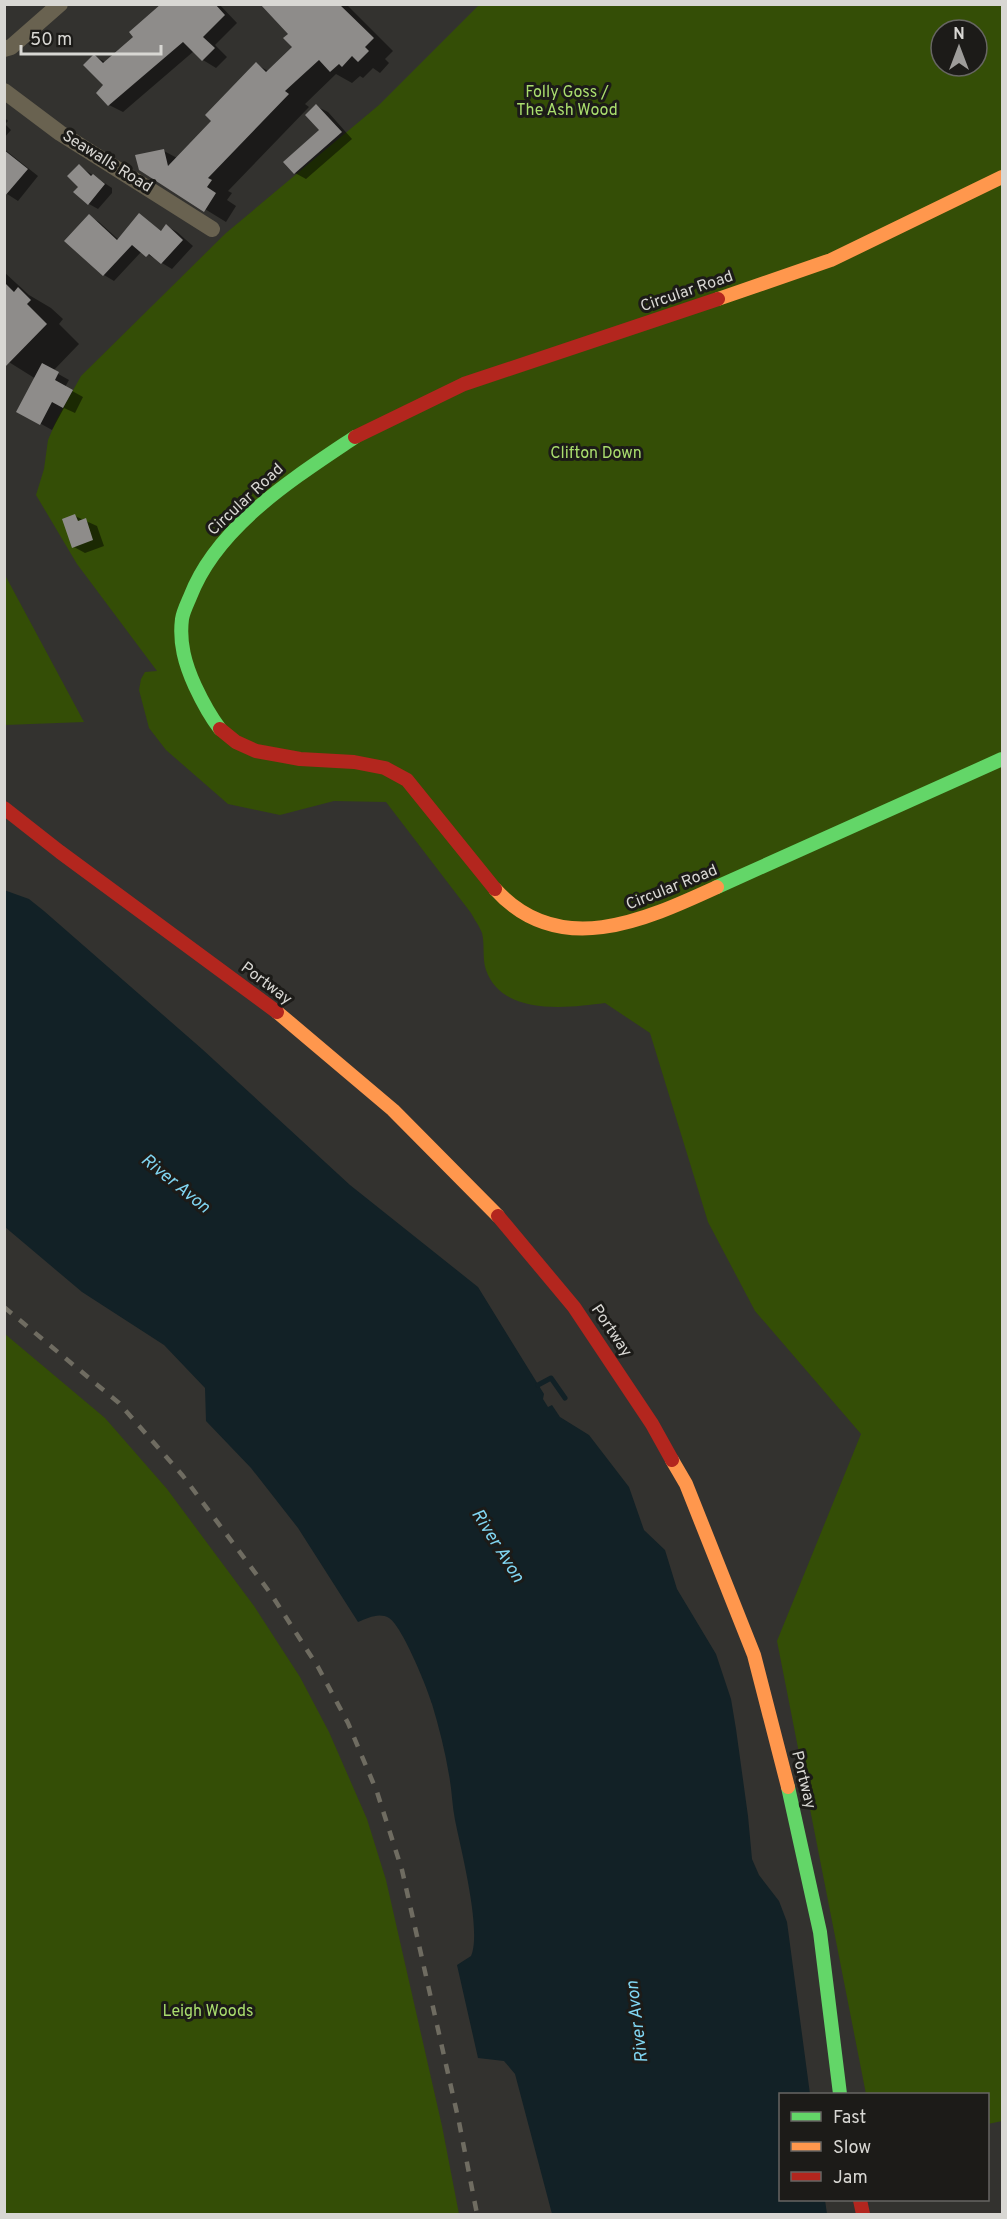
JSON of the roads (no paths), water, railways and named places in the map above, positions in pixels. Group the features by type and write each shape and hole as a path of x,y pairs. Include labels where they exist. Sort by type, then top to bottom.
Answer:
{"main road":[{"name":"Circular Road","path":"1002,177 831,260 464,384 360,433 287,482 226,538 197,578 182,617 182,647 188,670 202,701 219,728 227,735 256,751 300,759 385,768 408,780 504,900 531,919 561,929 622,926 662,912 1002,759"},
{"name":"Portway","path":"4,808 60,852 258,997 393,1110 506,1225 574,1306 604,1350 652,1424 686,1484 753,1655 793,1804 820,1932 840,2093"}],"street":[{"path":"4,49 11,46 60,4"},
{"name":"Seawalls Road","path":"4,91 60,133 212,229"}],"water":[{"name":"River Avon","path":"4,890 29,899 44,911 202,1049 350,1185 478,1287 544,1394 543,1399 548,1407 552,1405 560,1417 589,1435 629,1487 644,1530 665,1550 677,1589 716,1654 731,1699 752,1859 759,1875 779,1901 787,1922 810,2093 779,2093 779,2201 825,2201 827,2214 552,2214 515,2074 504,2061 478,2058 457,1965 471,1956 474,1928 450,1781 429,1696 414,1658 400,1632 385,1616 374,1616 358,1622 298,1528 251,1468 206,1421 205,1388 164,1345 82,1292 5,1227"}],"waterway":[{"path":"538,1385 551,1378 565,1398"}],"railway":[{"path":"4,1307 119,1403 183,1476 271,1594 318,1667 348,1723 377,1792 402,1870 459,2122 477,2214"}],"park label":[{"name":"Folly Goss / The Ash Wood","path":"567,102"},
{"name":"Clifton Down","path":"596,454"},
{"name":"Leigh Woods","path":"208,2012"}]}
